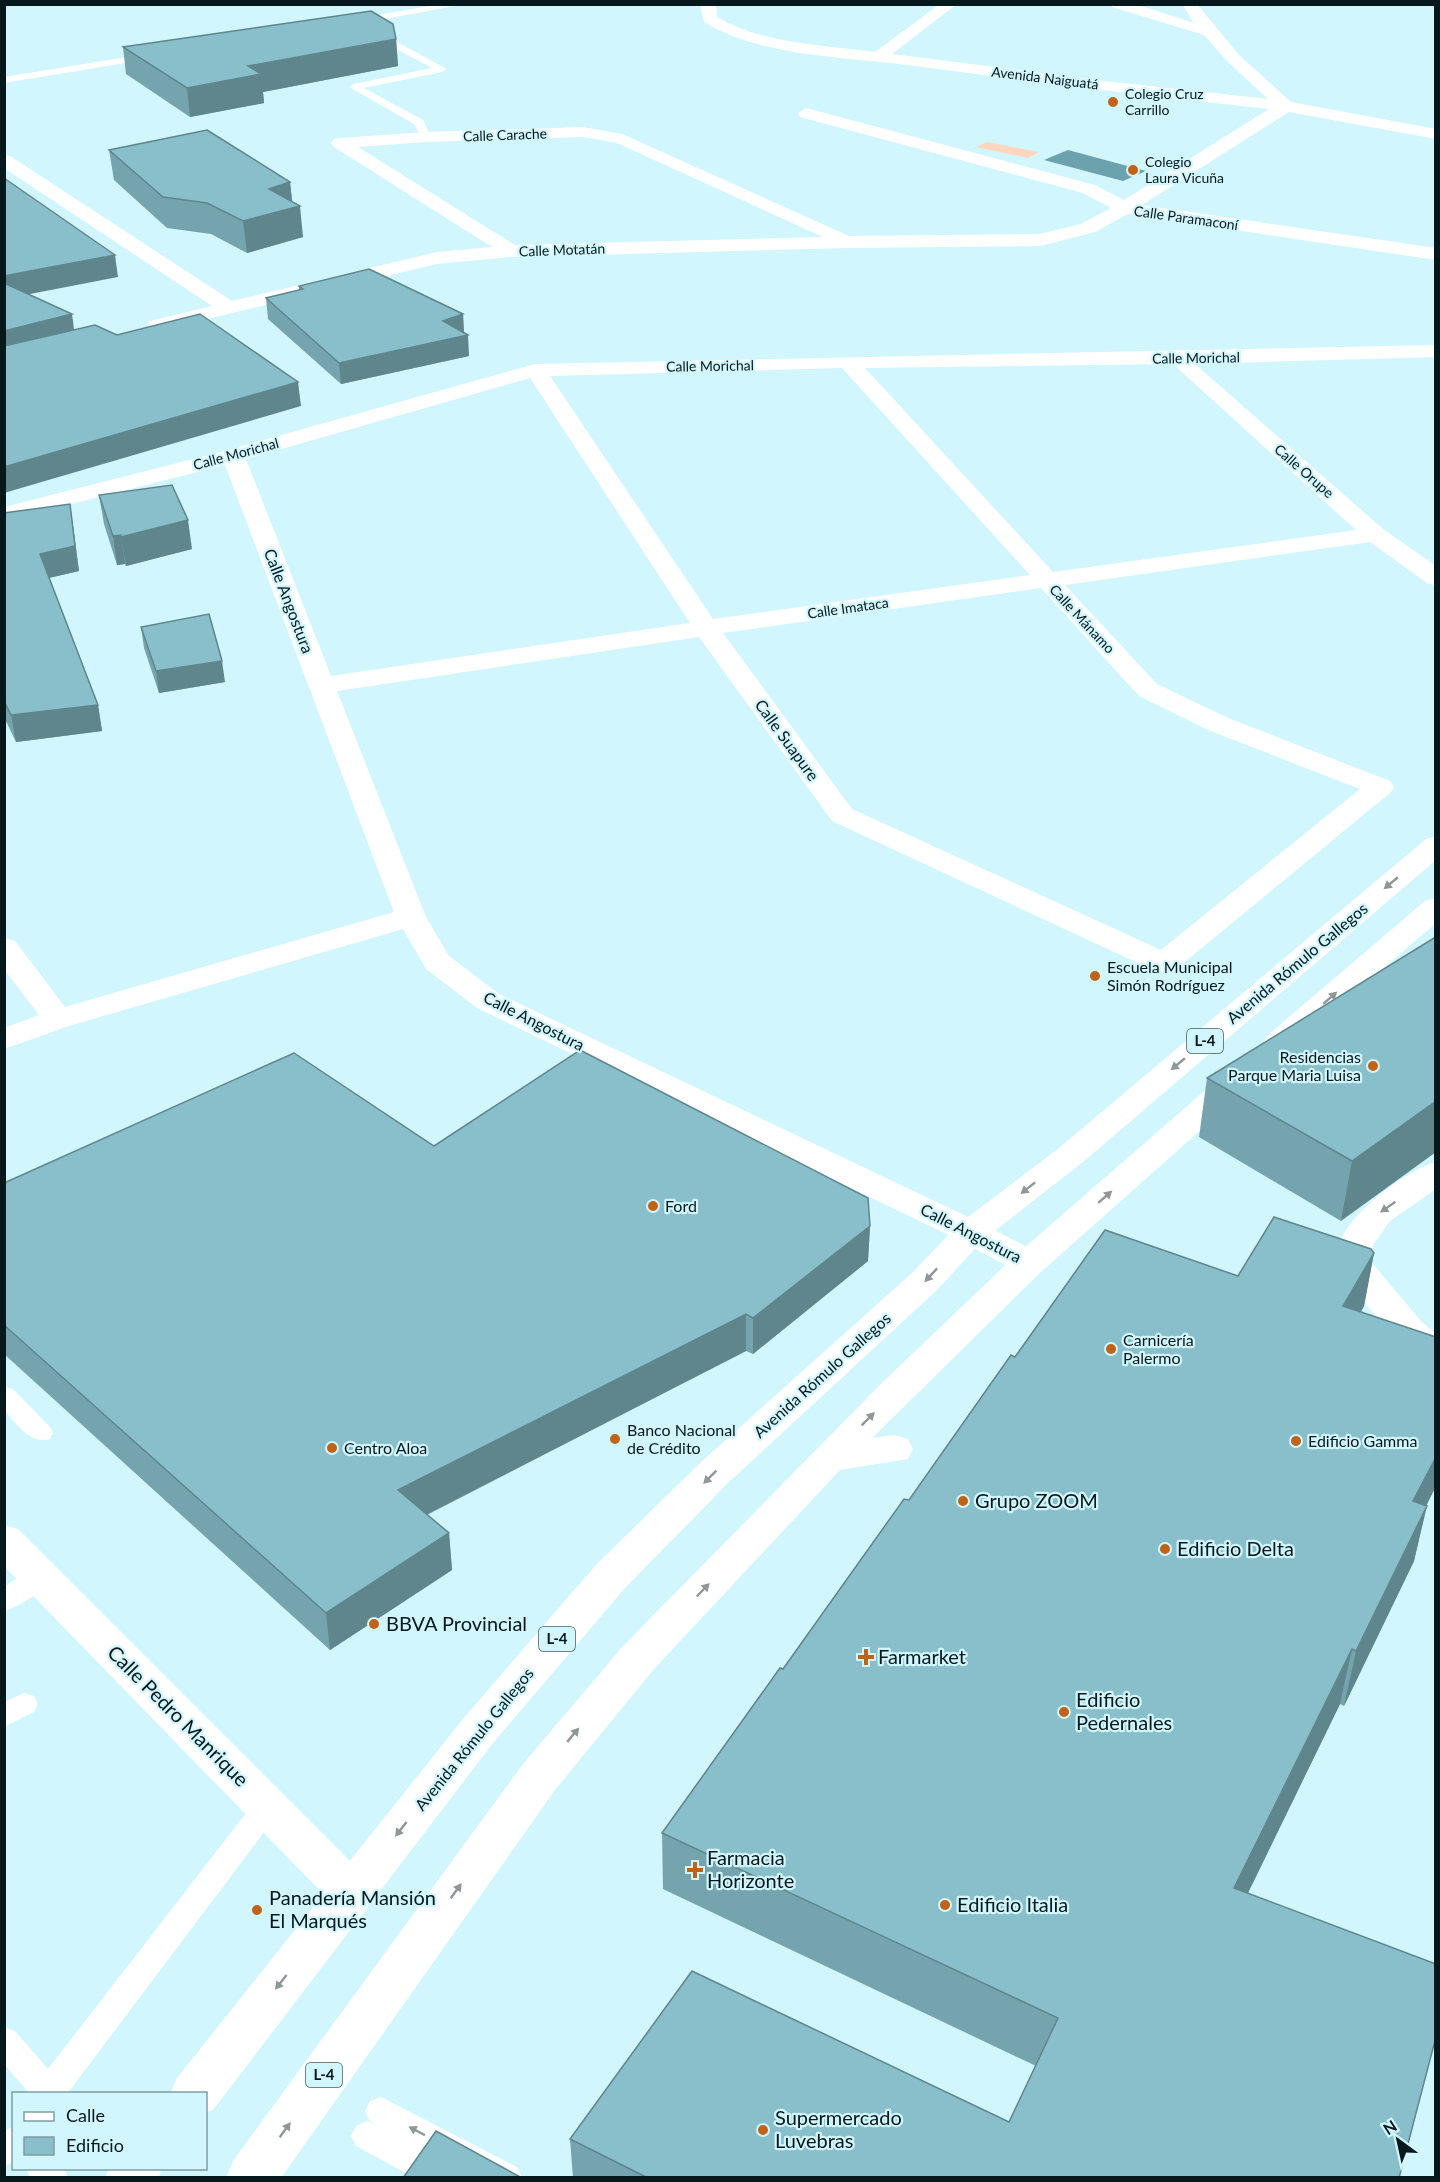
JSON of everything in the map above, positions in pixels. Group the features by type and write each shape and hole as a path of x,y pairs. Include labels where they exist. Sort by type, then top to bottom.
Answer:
{"street":[{"name":"Avenida Naiguatá","path":"708,4 709,19 731,32 780,44 1104,86 1286,106 1436,134"},
{"path":"879,56 950,4"},
{"path":"1118,4 1206,31"},
{"path":"1135,10 1164,4"},
{"path":"1189,4 1206,31 1241,69 1286,106"},
{"name":"Calle Motatán","path":"138,330 437,258 511,251 849,242 1040,240 1089,228 1125,208 1286,106"},
{"name":"Calle Paramaconí","path":"806,113 1089,189 1125,208 1436,254"},
{"name":"Calle Carache","path":"511,251 340,143 426,137 583,132 622,139 849,242"},
{"path":"4,160 227,307"},
{"name":"Calle Morichal","path":"4,514 233,456 535,370 1436,351"},
{"name":"Calle Orupe","path":"1179,358 1185,366 1375,534 1436,578"},
{"name":"Calle Mánamo","path":"848,362 1148,690 1218,724 1380,787 1164,963"},
{"name":"Calle Suapure","path":"535,370 706,628 842,815 1164,963"},
{"name":"Calle Angostura","path":"233,456 411,916 437,962 488,1001 971,1232 1029,1263"},
{"name":"Calle Imataca","path":"322,685 706,628 1047,582 1375,534"},
{"name":"Avenida Rómulo Gallegos","path":"197,2092 478,1731 610,1577 714,1473 925,1281 971,1232 1071,1155 1436,845"},
{"name":"L-4","path":"251,2178 539,1777 639,1658 829,1458 1029,1263 1436,907"},
{"path":"4,1039 58,1019 411,916"},
{"path":"4,947 58,1019"},
{"path":"1436,1173 1378,1213 1355,1244 1355,1266 1407,1329 1436,1355"},
{"path":"829,1458 894,1449"},
{"name":"Calle Pedro Manrique","path":"4,1540 351,1892"}],"lane":[{"path":"344,24 461,4"},
{"path":"380,36 442,69 354,87 418,122 426,137"},
{"path":"4,80 168,53"},
{"path":"4,1395 41,1433"},
{"path":"4,1601 40,1576"},
{"path":"50,2092 267,1807"},
{"path":"4,2042 48,2092"},
{"path":"448,2178 374,2123 506,2178"}],"shaded area":[{"path":"987,142 1039,152 1028,158 976,147"}],"water":[{"path":"1068,150 1146,171 1123,181 1044,160"}],"building":[{"path":"371,11 393,24 396,39 248,66 261,74 187,88 123,47"},
{"path":"207,130 290,182 269,189 300,206 243,221 207,203 163,197 109,150"},
{"path":"4,178 115,255 4,276"},
{"path":"369,269 463,314 443,321 468,335 339,363 266,298 303,289 299,286"},
{"path":"4,283 72,314 4,331"},
{"path":"200,314 298,382 4,467 4,346 95,325 117,335"},
{"path":"172,485 188,520 121,537 121,535 113,536 99,495"},
{"path":"70,504 75,546 40,554 98,705 11,715 4,701 4,513"},
{"path":"209,614 222,661 156,671 141,627"},
{"path":"1436,938 1436,1101 1352,1161 1207,1078"},
{"name":"Centro Aloa","path":"580,1050 868,1198 870,1226 753,1318 746,1314 398,1490 449,1533 326,1613 4,1325 4,1183 294,1053 434,1146"},
{"path":"1274,1217 1371,1249 1374,1253 1343,1306 1436,1337 1436,1457 1413,1501 1427,1506 1356,1651 1352,1649 1234,1888 1436,1964 1436,2037 1399,2178 648,2178 570,2139 692,1971 1009,2122 1058,2018 662,1833 904,1499 909,1500 1011,1355 1015,1357 1105,1230 1238,1276"},
{"path":"436,2131 522,2178 403,2178"}],"place":[{"name":"Colegio Cruz Carrillo","path":"1113,102"},
{"name":"Colegio Laura Vicuña","path":"1133,170"},
{"name":"Escuela Municipal Simón Rodríguez","path":"1095,976"},
{"name":"Residencias Parque Maria Luisa","path":"1373,1066"},
{"name":"Ford","path":"653,1206"},
{"name":"Carnicería Palermo","path":"1111,1349"},
{"name":"Banco Nacional de Crédito","path":"615,1439"},
{"name":"Edificio Gamma","path":"1296,1441"},
{"name":"Centro Aloa","path":"332,1448"},
{"name":"Grupo ZOOM","path":"963,1501"},
{"name":"Edificio Delta","path":"1165,1549"},
{"name":"BBVA Provincial","path":"374,1624"},
{"name":"Farmarket","path":"866,1657"},
{"name":"Edificio Pedernales","path":"1064,1712"},
{"name":"Farmacia Horizonte","path":"695,1870"},
{"name":"Edificio Italia","path":"945,1905"},
{"name":"Panadería Mansión El Marqués","path":"257,1910"},
{"name":"Supermercado Luvebras","path":"763,2130"}]}
